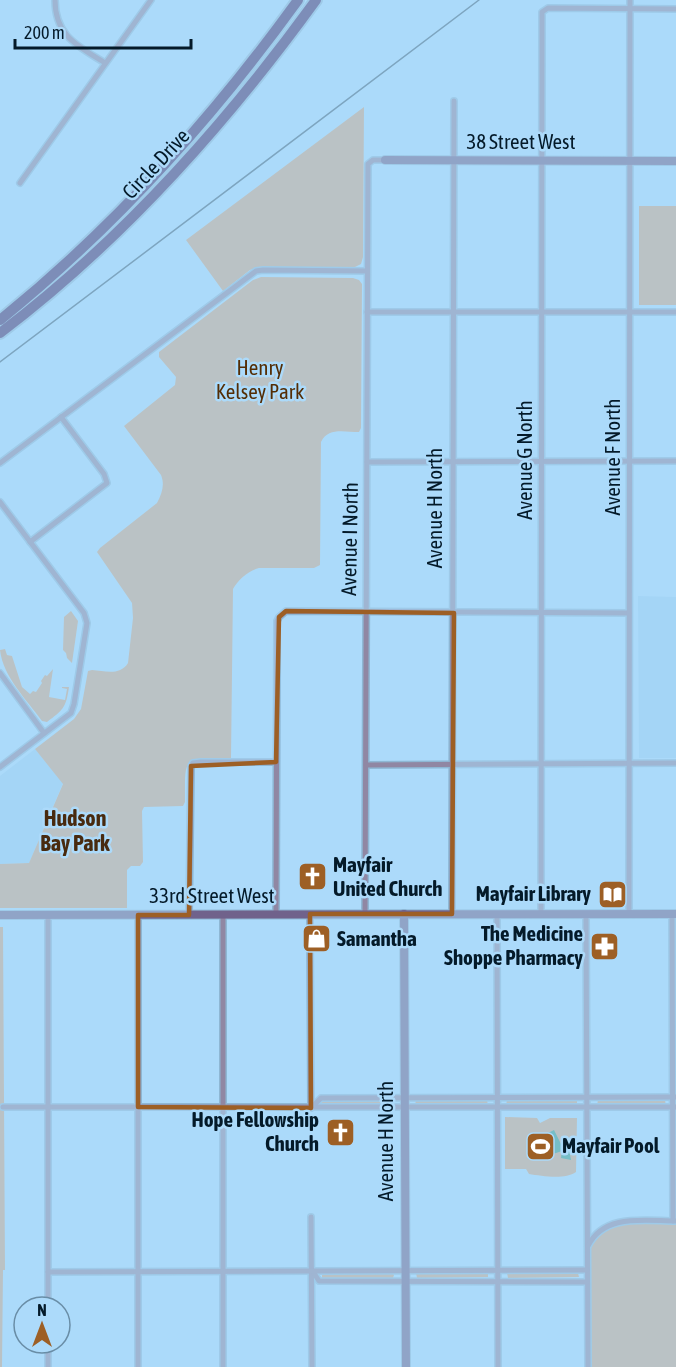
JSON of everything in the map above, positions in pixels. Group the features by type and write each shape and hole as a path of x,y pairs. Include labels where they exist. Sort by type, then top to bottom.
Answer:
{"highway":[{"name":"Circle Drive","path":"0,320 88,244 157,174 239,80 298,0"},
{"name":"Circle Drive","path":"0,333 30,310 140,211 227,116 316,0"}],"street":[{"path":"55,0 58,22 63,32 105,63"},
{"path":"20,183 151,0"},
{"name":"Avenue F North","path":"629,914 630,0"},
{"name":"Avenue G North","path":"541,915 541,20 542,12 548,8 630,9"},
{"path":"630,9 676,9"},
{"name":"Avenue H North","path":"452,914 454,101"},
{"name":"38 Street West","path":"368,164 372,160 676,160"},
{"name":"Avenue I North","path":"365,915 368,164"},
{"path":"0,463 256,271 367,271"},
{"path":"367,312 676,312"},
{"path":"30,542 107,483 104,474 62,417"},
{"path":"367,462 676,461"},
{"path":"0,502 84,613 87,623 71,713 0,767"},
{"path":"276,914 277,621 279,616 286,611 629,613"},
{"path":"0,674 44,733"},
{"path":"189,915 191,766 193,763 201,762 276,762"},
{"path":"366,765 676,763"},
{"path":"48,914 48,1295"},
{"path":"310,914 311,1108"},
{"name":"Avenue H North","path":"404,914 406,1367"},
{"path":"586,914 588,1367"},
{"path":"587,1248 594,1236 611,1224 675,1221 674,914"},
{"name":"33rd Street West","path":"0,915 674,914"},
{"path":"138,915 138,1367"},
{"path":"223,915 223,1367"},
{"path":"497,915 498,1367"},
{"path":"311,1108 321,1098 675,1097"},
{"path":"3,1107 675,1107"},
{"path":"311,1217 312,1367"},
{"path":"312,1270 319,1281 587,1282"},
{"path":"48,1272 587,1270"}],"highlighted area":[{"path":"286,611 454,613 452,914 310,914 311,1108 138,1107 138,915 189,915 191,766 276,762 279,617"}],"shaded area":[{"path":"638,596 676,597 676,758 639,758"},
{"path":"35,749 63,783 29,863 0,864 0,776"},
{"path":"554,1130 561,1144 565,1138 571,1140 569,1149 571,1160 561,1158 562,1151 553,1154 544,1135"}],"green space":[{"path":"364,107 363,257 361,264 355,267 259,267 250,270 223,291 186,240"},
{"path":"639,206 676,206 676,305 639,305"},
{"name":"Henry Kelsey Park","path":"261,277 353,278 362,284 361,428 359,432 332,432 321,442 320,565 314,568 259,568 244,576 233,589 231,758 189,763 186,768 183,806 144,807 142,811 143,862 140,866 131,866 127,870 127,908 0,908 0,864 29,863 63,784 35,749 74,719 81,709 88,671 117,671 128,663 133,618 132,603 97,552 157,503 163,482 161,475 124,426 175,385 176,377 159,357 159,352 253,280"},
{"path":"71,611 78,621 72,663 63,650 64,617"},
{"path":"5,649 7,655 12,656 22,687 30,694 33,691 36,692 45,675 47,676 53,669 49,697 65,700 67,689 62,687 69,687 63,708 47,722 42,721 11,679 0,650"},
{"path":"0,927 3,927 5,1270 3,1270 2,1367 0,1367"},
{"path":"393,1100 394,1106 321,1106 321,1101"},
{"path":"416,1100 487,1100 488,1105 415,1105"},
{"path":"507,1100 577,1100 577,1105 506,1105"},
{"path":"598,1100 665,1100 666,1106 597,1105"},
{"name":"Mayfair Pool","path":"505,1117 537,1118 540,1123 550,1118 577,1118 576,1172 553,1177 529,1174 526,1169 505,1169"},
{"path":"676,1221 676,1367 588,1367 587,1248 591,1240 611,1224"},
{"path":"322,1273 392,1273 394,1275 393,1278 322,1278"},
{"path":"416,1273 488,1273 488,1277 417,1278"},
{"path":"507,1273 578,1273 579,1277 508,1278"}],"railway":[{"path":"0,362 479,0"}],"place":[{"name":"Mayfair United Church","path":"312,877"},
{"name":"Mayfair Library","path":"612,894"},
{"name":"Samantha","path":"316,939"},
{"name":"The Medicine Shoppe Pharmacy","path":"604,946"},
{"name":"Hope Fellowship Church","path":"340,1132"},
{"name":"Mayfair Pool","path":"541,1146"}],"district":[{"name":"Hudson Bay Park","path":"75,830"}]}
